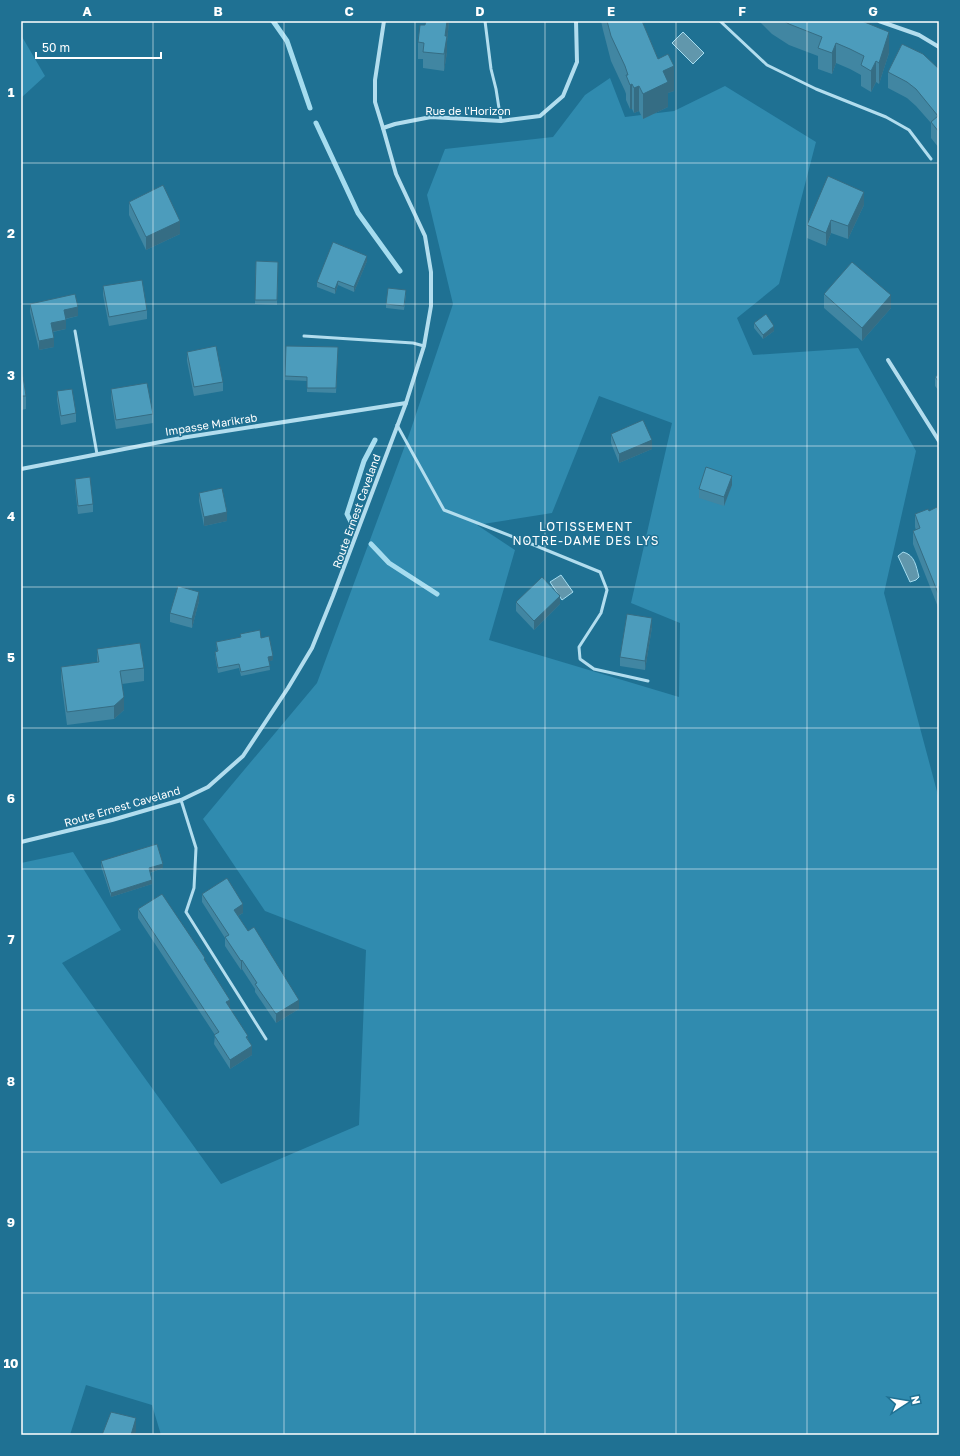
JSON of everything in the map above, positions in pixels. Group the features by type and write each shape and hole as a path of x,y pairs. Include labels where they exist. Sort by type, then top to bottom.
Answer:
{"street":[{"name":"Route Ernest Caveland","path":"21,842 112,820 181,800 208,787 243,756 288,688 312,648 334,596 406,402 424,346 431,306 431,272 425,236 396,174 384,128 375,102 374,80 384,21"},
{"name":"Rue de l'Horizon","path":"384,128 395,124 431,117 501,121 540,116 563,96 577,62 576,21"},
{"path":"879,21 919,35 939,47"},
{"path":"888,360 939,441"},
{"name":"Impasse Marikrab","path":"21,469 181,438 406,402"}],"lane":[{"path":"486,21 491,69 501,121"},
{"path":"720,21 767,65 816,89 886,117 909,130 931,159"},
{"path":"75,331 98,454"},
{"path":"304,336 413,343 424,346"},
{"path":"397,425 444,510 600,572 607,590 601,613 579,647 580,659 594,669 648,681"},
{"path":"181,800 196,848 194,888 186,912 266,1039"}],"shaded area":[{"path":"683,32 704,53 693,64 672,43"},
{"path":"21,35 45,76 21,98"},
{"path":"610,78 625,117 674,111 725,86 816,142 779,284 737,318 753,355 858,348 916,451 884,593 939,799 939,1435 161,1435 152,1405 86,1385 70,1435 21,1435 21,863 73,852 121,930 62,963 221,1184 359,1125 366,950 265,911 203,819 317,683 410,432 453,304 427,195 445,149 553,137 585,95","holes":["599,396 672,423 631,603 680,623 679,697 489,640 515,550 477,525 552,513"]},
{"path":"903,552 907,553 913,558 919,577 916,580 910,582 898,556"},
{"path":"561,575 573,592 562,600 550,582"}],"building":[{"path":"426,21 447,21 445,36 447,36 444,54 423,52 424,43 418,42 420,25 425,25"},
{"path":"607,21 642,21 658,59 668,54 674,66 663,71 668,82 643,94 639,86 634,88 632,84 630,85 626,75 628,75 625,66 611,36"},
{"path":"784,21 862,21 889,32 879,63 876,61 871,71 861,65 864,56 836,43 832,53 818,48 822,37"},
{"path":"902,44 923,54 939,69 939,132 931,122 938,116 916,89 907,82 888,72"},
{"path":"828,176 864,192 848,226 831,220 826,233 807,225"},
{"path":"163,185 180,221 146,237 129,202"},
{"path":"333,242 367,256 354,287 338,281 335,289 317,282"},
{"path":"256,261 278,262 277,300 255,300"},
{"path":"852,262 891,295 862,328 824,294"},
{"path":"142,280 147,310 109,317 103,286"},
{"path":"388,288 406,290 404,306 386,304"},
{"path":"75,294 78,307 64,310 66,320 51,323 54,338 39,341 30,304"},
{"path":"766,314 774,326 763,335 754,323"},
{"path":"216,346 223,382 194,387 187,352"},
{"path":"286,346 338,347 336,388 307,388 307,377 285,376"},
{"path":"22,370 26,396 21,396"},
{"path":"939,374 939,382 935,377"},
{"path":"147,383 153,414 116,420 111,389"},
{"path":"72,389 76,413 61,416 57,391"},
{"path":"643,420 652,440 619,454 611,434"},
{"path":"706,467 732,476 724,497 699,489"},
{"path":"90,477 93,504 78,506 75,479"},
{"path":"222,488 227,512 204,517 199,493"},
{"path":"937,507 939,513 939,593 913,531 920,528 915,514 928,509 929,511"},
{"path":"542,577 560,596 534,621 516,602"},
{"path":"178,586 199,592 192,619 170,613"},
{"path":"627,614 652,618 645,661 620,657"},
{"path":"260,630 261,638 269,636 273,656 268,657 270,666 241,672 239,664 218,668 215,652 218,651 216,642 241,637 240,634"},
{"path":"140,643 144,668 120,671 124,697 114,706 67,712 61,667 99,662 97,649"},
{"path":"157,844 163,864 149,868 152,880 111,893 101,861"},
{"path":"227,878 243,904 234,910 248,931 254,927 299,1000 276,1014 255,984 257,983 242,960 241,961 225,937 229,935 202,894"},
{"path":"162,894 205,958 204,959 230,1000 226,1002 248,1036 246,1037 252,1046 230,1060 214,1035 219,1032 138,909"},
{"path":"111,1412 136,1418 131,1435 102,1435"}],"waterway":[{"path":"273,21 287,41 310,108"},
{"path":"316,123 358,213 400,271"},
{"path":"352,524 347,514 364,461 375,440"},
{"path":"371,544 389,563 437,594"}],"district":[{"name":"LOTISSEMENT NOTRE-DAME DES LYS","path":"586,533"}]}
